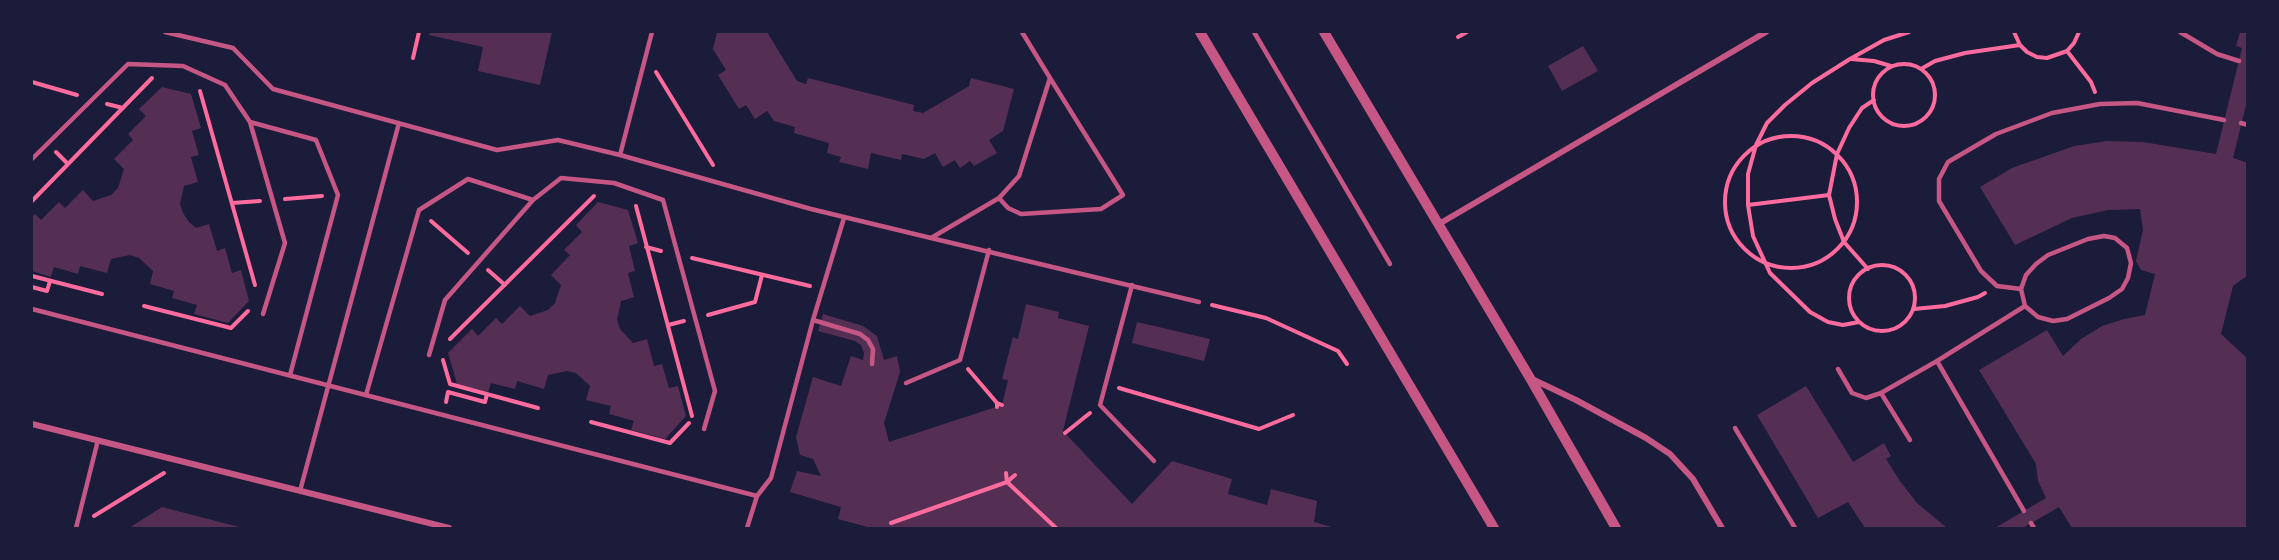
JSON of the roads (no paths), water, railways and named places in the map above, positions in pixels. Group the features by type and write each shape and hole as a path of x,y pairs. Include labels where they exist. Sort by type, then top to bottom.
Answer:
{"street":[{"path":"1200,32 1494,528"},
{"path":"1439,224 1766,32"},
{"path":"1328,35 1616,528"},
{"path":"1530,378 1576,400 1646,438 1670,454 1693,479 1722,528"},
{"path":"32,424 449,528"}],"lane":[{"path":"165,32 232,48 273,89 497,150 558,140 620,155 844,218 989,250 1199,302"},
{"path":"620,155 652,32"},
{"path":"999,198 1008,208 1021,214 1101,209 1123,195 1022,32"},
{"path":"1254,32 1390,264"},
{"path":"2180,32 2217,54 2239,60"},
{"path":"32,159 128,64 183,66 225,85 250,122 285,243 263,314"},
{"path":"931,238 999,198 1019,176 1050,78"},
{"path":"2020,289 1997,286 1982,271 1939,201 1939,180 1948,162 1996,134 2052,113 2100,104 2137,103 2224,120"},
{"path":"250,122 316,140 338,195 290,375"},
{"path":"300,491 399,123"},
{"path":"2241,123 2247,125"},
{"path":"429,355 445,300 533,200 561,178 614,183 663,200 715,391 704,429"},
{"path":"366,395 419,210 468,180 533,200"},
{"path":"747,528 757,496 771,478 813,320 844,218"},
{"path":"2104,236 2115,238 2127,248 2131,263 2128,278 2122,289 2109,298 2067,318 2053,321 2038,317 2025,306 2020,289 2026,275 2048,255 2088,239 2104,236"},
{"path":"906,383 960,360 989,250"},
{"path":"1132,285 1100,405 1154,460"},
{"path":"1838,369 1852,393 1866,398 1881,393 2025,306"},
{"path":"32,309 757,496"},
{"path":"813,320 860,334 868,340 873,349 872,364"},
{"path":"1937,360 2024,511"},
{"path":"1881,393 1910,440"},
{"path":"1735,428 1795,528"},
{"path":"76,527 98,440"}]}
